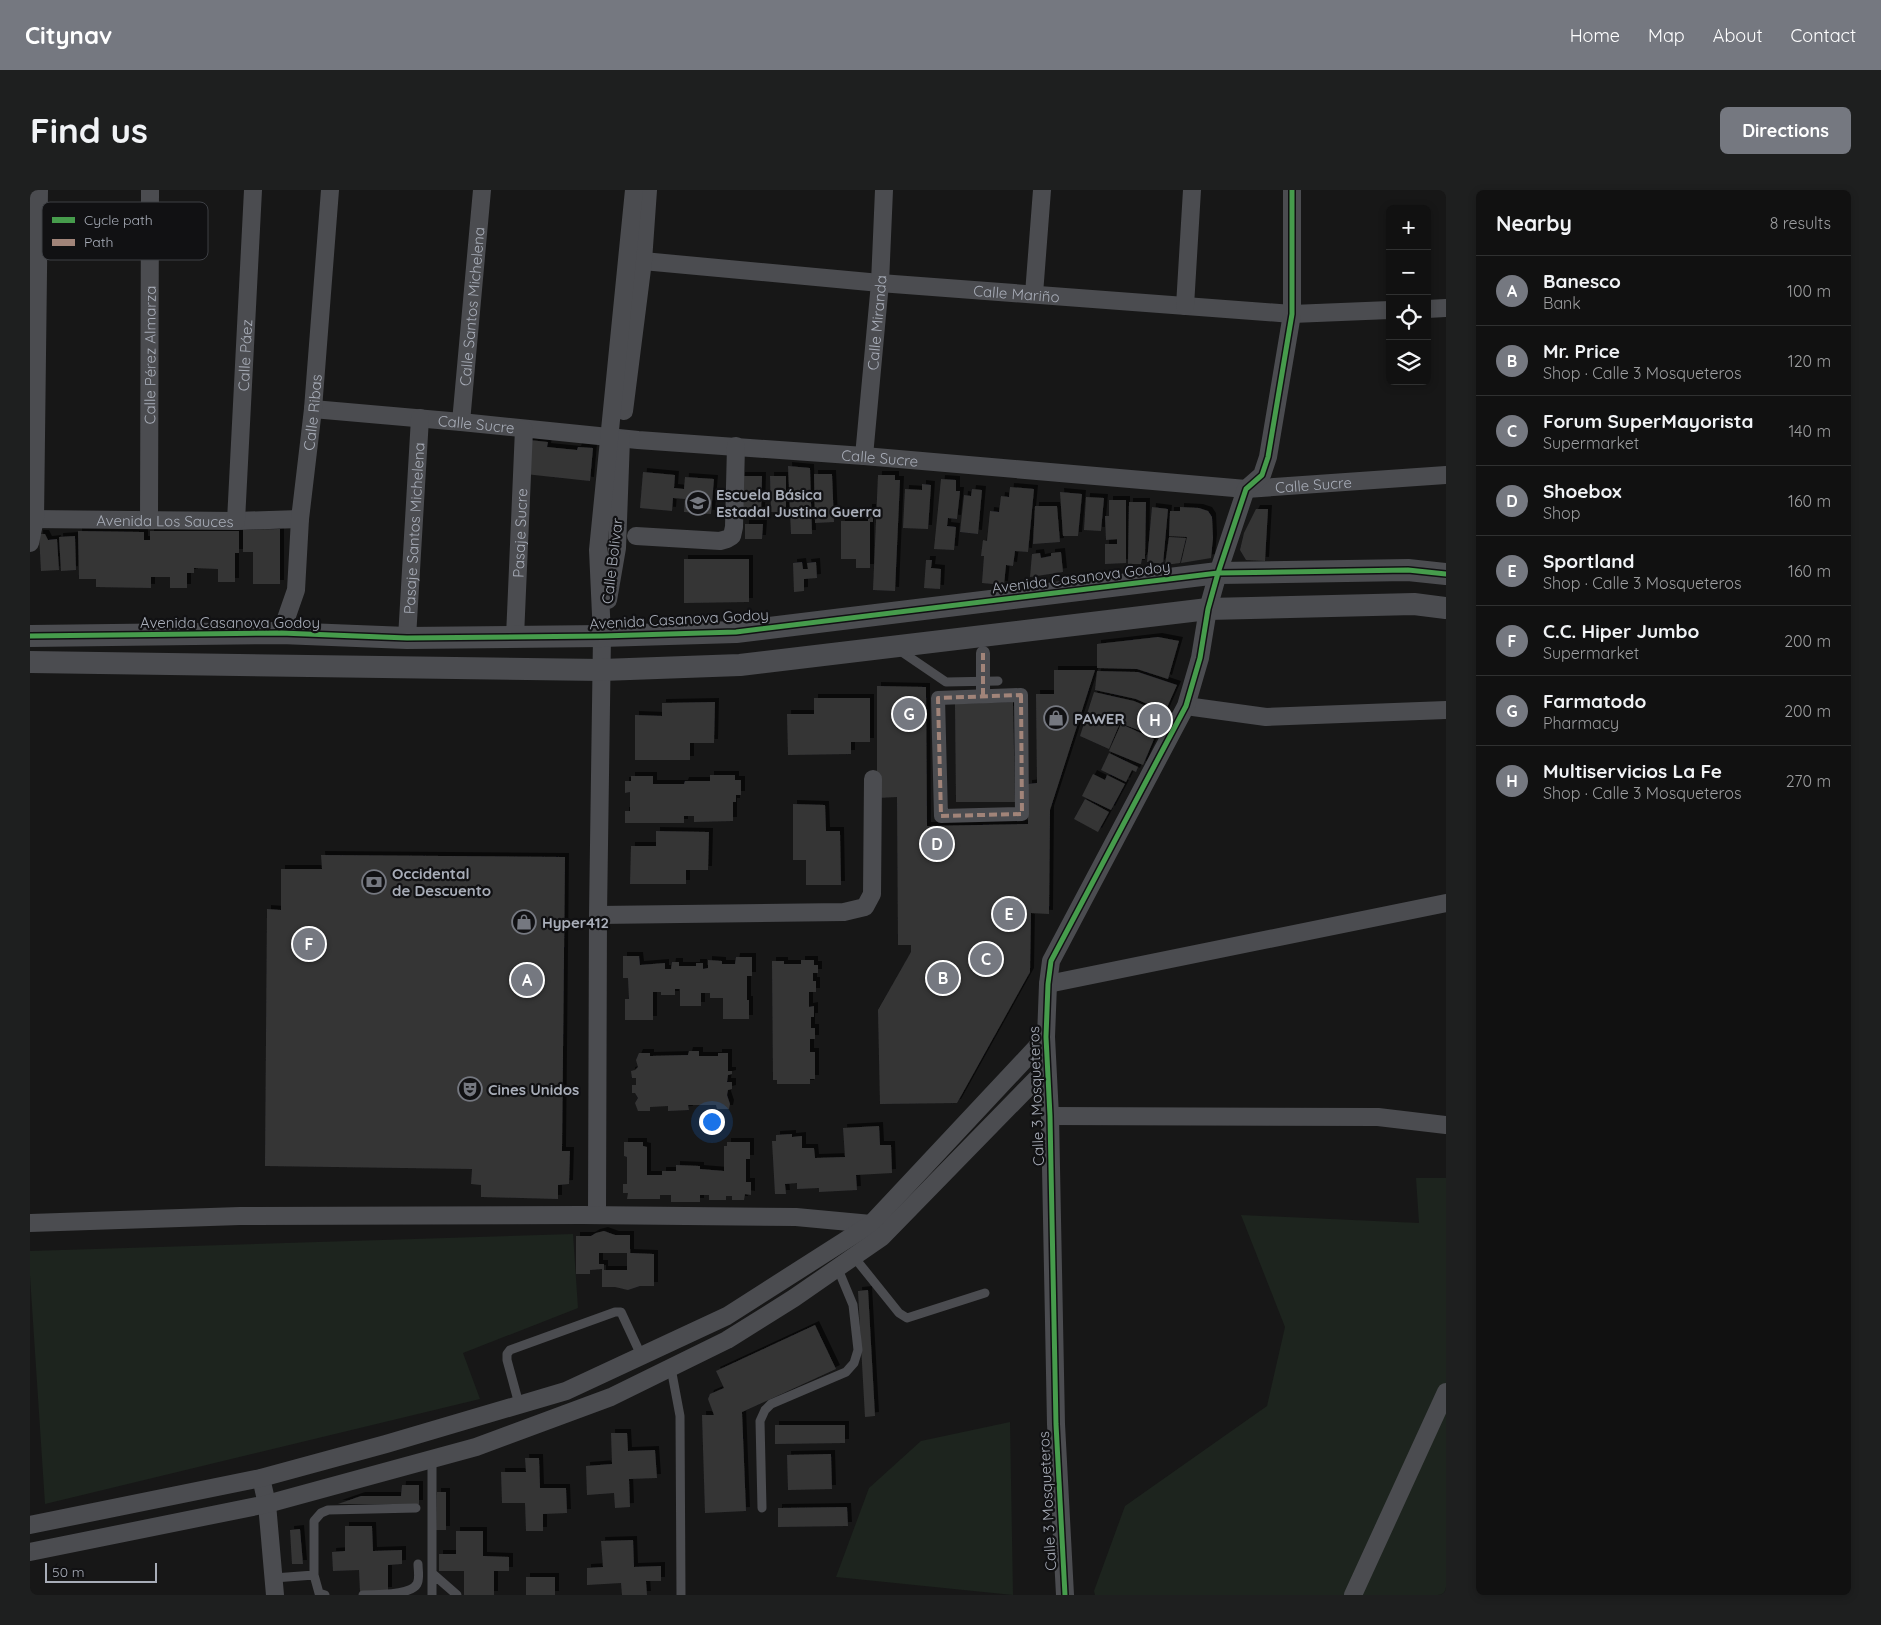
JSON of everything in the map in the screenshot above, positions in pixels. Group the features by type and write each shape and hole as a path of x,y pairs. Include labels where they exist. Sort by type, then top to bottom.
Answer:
{"street":[{"path":"30,543 33,519 39,190"},
{"name":"Calle Páez","path":"236,521 253,190"},
{"name":"Calle Ribas","path":"281,633 296,590 300,519 313,410 330,190"},
{"name":"Calle Santos Michelena","path":"461,422 482,190"},
{"name":"Calle Bolivar","path":"616,438 634,190"},
{"name":"Calle Bolivar","path":"597,1215 598,915 602,670 598,550 643,261 648,190"},
{"name":"Calle Miranda","path":"864,456 880,283 884,190"},
{"path":"1034,294 1042,190"},
{"path":"1185,306 1192,190"},
{"path":"1246,489 1262,475 1268,457 1292,314 1292,190"},
{"name":"Calle Pérez Almarza","path":"149,520 150,260"},
{"name":"Calle Mariño","path":"643,261 880,283 1292,314 1386,310"},
{"path":"1431,309 1446,308"},
{"name":"Calle Sucre","path":"313,410 420,418 616,438 864,456 1246,489 1446,475"},
{"name":"Pasaje Santos Michelena","path":"407,638 420,418"},
{"name":"Pasaje Sucre","path":"514,637 524,429"},
{"path":"636,536 720,541 727,540 732,536 734,527 736,446"},
{"name":"Calle 3 Mosqueteros","path":"1065,1595 1056,1424 1050,1116 1046,1037 1048,984 1051,962 1186,706 1200,658 1208,609 1246,489"},
{"name":"Avenida Los Sauces","path":"33,519 236,521 300,519"},
{"name":"Avenida Casanova Godoy","path":"30,636 281,633 407,638 602,636 736,632 1218,573 1408,570 1446,574"},
{"path":"30,662 602,670 740,665 1208,609 1414,604 1446,608"},
{"path":"983,695 984,653"},
{"path":"1021,694 1022,814 941,816 938,698 983,695 1021,694"},
{"path":"1186,706 1266,717 1446,710"},
{"path":"598,915 844,912 865,906 872,894 873,779"},
{"path":"1048,984 1446,903"},
{"path":"30,1525 261,1478 386,1444 566,1391 727,1316 871,1224 1046,1037"},
{"path":"30,1552 267,1504 476,1447 611,1397 726,1340 838,1269 882,1237 1047,1068"},
{"path":"1050,1116 1378,1116 1446,1125"},
{"path":"30,1223 240,1216 796,1216 871,1224 882,1237"},
{"path":"1353,1595 1446,1392"},
{"path":"261,1478 267,1504 274,1586"}],"lane":[{"path":"895,647 946,682 998,681"},
{"path":"854,1257 899,1314 907,1318 985,1293"},
{"path":"762,1508 760,1421 765,1410 770,1404 846,1372 854,1363 858,1350 852,1304 838,1269"},
{"path":"519,1404 507,1360 507,1354 510,1350 615,1312 621,1312 641,1355"},
{"path":"671,1368 680,1416 681,1595"},
{"path":"432,1459 432,1595"},
{"path":"325,1595 319,1593 314,1575 314,1521 321,1513 328,1510 416,1508"},
{"path":"364,1595 402,1594 412,1591 418,1583 418,1564"},
{"path":"432,1574 457,1595"},
{"path":"274,1586 314,1575"}],"shaded area":[{"path":"1416,1178 1446,1178 1446,1595 1095,1595 1094,1591 1125,1506 1267,1406 1285,1327 1241,1215 1419,1223"},
{"path":"573,1234 578,1308 463,1353 480,1399 45,1504 30,1251"},
{"path":"1010,1422 1013,1595 836,1577 869,1488 921,1441"}],"building":[{"path":"529,440 548,442 547,447 577,450 578,447 593,448 590,481 525,474"},
{"path":"788,466 810,468 812,534 791,534"},
{"path":"643,472 675,475 674,488 684,489 685,477 714,479 711,514 684,512 685,499 673,498 672,511 640,508"},
{"path":"814,474 832,474 834,522 815,523"},
{"path":"878,475 895,475 895,480 900,480 895,591 873,590"},
{"path":"741,476 762,476 761,515 740,515"},
{"path":"770,476 786,476 786,512 771,512"},
{"path":"941,479 956,480 956,491 960,491 957,519 948,518 947,526 956,527 954,550 934,549"},
{"path":"922,484 931,485 928,529 903,528 905,489 922,490"},
{"path":"1010,487 1034,489 1028,552 1015,551 1013,566 1006,565 1004,585 982,583 984,556 981,556 983,540 987,541 990,511 999,512 1001,496 1009,497"},
{"path":"972,489 982,490 978,534 960,532 964,495 971,496"},
{"path":"1060,492 1082,494 1078,536 1063,536"},
{"path":"1086,497 1104,498 1101,531 1084,530"},
{"path":"1109,500 1126,500 1126,563 1105,564 1105,544 1117,544 1117,539 1106,540 1105,516 1109,516"},
{"path":"1129,502 1146,502 1145,559 1142,559 1141,564 1128,564"},
{"path":"1035,506 1057,506 1060,542 1033,544"},
{"path":"1152,507 1168,509 1163,564 1147,562"},
{"path":"1180,507 1199,508 1208,511 1212,517 1213,538 1211,558 1181,563 1187,537 1169,536 1170,511 1180,511"},
{"path":"868,508 873,508 873,522 870,522 870,568 856,568 856,559 841,559 841,521 868,521"},
{"path":"1256,509 1268,509 1265,561 1246,560 1240,550 1244,533"},
{"path":"745,524 763,524 762,539 745,539"},
{"path":"280,529 280,584 253,584 253,552 243,552 243,530"},
{"path":"78,531 144,532 144,540 150,540 150,531 239,531 239,553 235,553 235,582 218,582 218,569 194,568 194,573 187,573 187,588 170,588 170,577 151,577 151,588 96,587 96,579 79,579"},
{"path":"39,534 45,534 48,540 57,539 59,570 41,571"},
{"path":"75,536 76,570 61,571 59,537"},
{"path":"1169,537 1186,538 1180,563 1165,565"},
{"path":"1061,552 1063,572 1030,577 1032,554 1040,553 1041,558 1051,556 1051,553"},
{"path":"684,559 749,559 749,602 684,603"},
{"path":"926,560 932,560 931,568 941,569 940,589 924,588"},
{"path":"802,562 803,569 808,569 807,563 816,562 817,578 804,579 804,591 794,592 793,563"},
{"path":"1158,637 1179,641 1168,679 1137,669 1097,668 1097,644"},
{"path":"1054,670 1095,670 1050,810 1049,914 1031,913 1030,972 957,1103 880,1104 878,1010 911,952 911,945 898,945 897,797 877,798 877,686 926,687 927,826 1028,824 1028,784 1037,783 1036,694 1054,694"},
{"path":"1097,671 1138,672 1177,685 1165,712 1136,699 1095,690"},
{"path":"1094,692 1134,701 1165,714 1154,736 1120,723 1109,749 1080,736"},
{"path":"814,698 870,698 870,742 851,742 851,754 788,755 787,714 814,714"},
{"path":"715,702 714,743 690,743 690,760 635,760 635,715 662,716 662,703"},
{"path":"1013,702 1015,802 956,802 955,704"},
{"path":"1121,724 1154,739 1143,765 1109,751"},
{"path":"1109,753 1138,767 1136,772 1132,770 1126,782 1101,770"},
{"path":"1093,774 1105,780 1107,775 1125,784 1111,810 1082,796"},
{"path":"710,775 735,775 735,780 741,780 741,795 736,795 736,802 733,802 733,821 694,822 694,816 684,816 684,823 625,823 625,811 630,811 630,792 625,793 625,781 631,781 631,776 653,776 653,784 684,784 685,781 710,781"},
{"path":"1085,799 1109,812 1098,832 1074,819"},
{"path":"793,804 825,805 826,831 840,831 841,885 806,885 806,860 793,860"},
{"path":"656,831 709,832 708,870 686,870 686,884 630,884 631,846 656,846"},
{"path":"321,855 565,857 562,1151 570,1151 569,1184 558,1185 558,1199 481,1197 481,1185 471,1184 472,1169 265,1166 267,909 281,910 281,869 322,869"},
{"path":"623,956 639,956 640,965 665,963 665,969 671,969 672,962 679,962 679,966 696,966 696,963 703,963 703,969 708,968 708,960 722,961 722,964 735,964 736,957 752,957 752,976 747,976 749,1019 723,1019 723,998 710,998 710,993 701,993 701,1006 680,1006 680,989 675,989 675,995 661,995 661,992 653,992 653,1020 625,1020 625,999 629,999 628,978 623,978"},
{"path":"801,960 814,960 814,965 818,965 818,973 813,973 813,981 816,981 816,992 809,992 809,1007 814,1006 811,1028 815,1028 815,1039 810,1039 810,1052 815,1052 815,1079 810,1079 810,1084 777,1084 777,1080 773,1080 772,961 784,961 784,964 801,964"},
{"path":"689,1051 699,1051 699,1056 718,1056 718,1053 728,1053 728,1071 732,1071 732,1074 728,1075 727,1082 732,1082 732,1089 728,1090 727,1095 730,1104 729,1109 717,1109 716,1105 688,1105 689,1110 668,1111 668,1106 650,1107 650,1111 638,1111 635,1103 638,1098 635,1093 632,1093 632,1085 636,1085 636,1078 632,1078 631,1071 638,1067 636,1060 639,1053 650,1053 650,1056 688,1055"},
{"path":"879,1126 880,1145 891,1145 892,1173 856,1175 857,1190 819,1192 819,1188 797,1189 797,1183 785,1184 786,1194 775,1194 772,1141 776,1141 776,1135 792,1134 792,1137 802,1136 802,1148 814,1148 815,1158 845,1157 843,1128"},
{"path":"624,1142 643,1142 643,1146 647,1147 647,1175 662,1175 662,1171 676,1171 676,1165 700,1166 700,1169 724,1171 724,1146 727,1146 727,1142 750,1142 750,1159 746,1159 746,1182 751,1182 751,1195 745,1194 744,1200 732,1200 732,1196 726,1196 726,1200 709,1200 709,1195 700,1195 700,1202 671,1202 671,1195 660,1195 660,1199 627,1199 628,1193 623,1193 623,1184 627,1184 627,1157 624,1156"},
{"path":"604,1231 615,1235 630,1235 630,1253 654,1254 654,1286 640,1286 628,1290 602,1287 602,1269 590,1270 590,1274 576,1274 576,1236 591,1236","holes":["599,1253 627,1253 627,1270 604,1270 604,1264 599,1264"]},
{"path":"868,1290 875,1416 865,1417 858,1291"},
{"path":"815,1325 836,1369 742,1412 746,1511 705,1513 702,1415 714,1415 708,1399 710,1394 724,1388 716,1371"},
{"path":"775,1425 845,1425 845,1443 775,1444"},
{"path":"611,1433 627,1433 628,1451 655,1450 657,1478 629,1479 630,1507 615,1508 614,1493 587,1495 586,1466 612,1464"},
{"path":"831,1454 832,1489 788,1490 787,1455"},
{"path":"525,1458 539,1458 540,1488 566,1488 567,1513 543,1514 543,1531 526,1531 525,1503 502,1503 501,1472 526,1472"},
{"path":"402,1485 419,1485 419,1504 338,1504 361,1496 401,1496"},
{"path":"437,1492 446,1492 446,1530 436,1530"},
{"path":"847,1507 848,1526 778,1527 778,1508"},
{"path":"345,1526 372,1526 373,1551 402,1550 402,1564 388,1565 388,1591 360,1592 359,1570 333,1571 332,1552 345,1551"},
{"path":"300,1529 303,1564 292,1564 290,1530"},
{"path":"456,1531 483,1531 483,1556 509,1557 509,1571 494,1571 494,1595 464,1595 464,1571 439,1571 439,1554 456,1554"},
{"path":"633,1540 634,1567 661,1566 661,1581 646,1581 647,1595 622,1595 621,1583 587,1585 587,1568 603,1567 601,1541"},
{"path":"526,1577 555,1577 555,1595 526,1595"}],"marked path":[{"path":"983,653 983,696"},
{"path":"1021,695 1022,814 941,816 938,698 1021,695"}],"cycle path":[{"path":"1065,1595 1056,1424 1050,1116 1046,1037 1051,961 1186,706 1200,658 1208,609 1218,573 1246,489 1262,475 1268,457 1292,314 1292,190"},
{"path":"30,636 281,633 407,638 602,636 736,632 1218,573 1408,570 1446,574"}],"place":[{"name":"Escuela Básica Estadal Justina Guerra","path":"698,503"},
{"name":"Farmatodo","path":"909,714"},
{"name":"PAWER","path":"1056,718"},
{"name":"Multiservicios La Fe","path":"1155,720"},
{"name":"Shoebox","path":"937,844"},
{"name":"Occidental de Descuento","path":"374,882"},
{"name":"Sportland","path":"1009,914"},
{"name":"Hyper412","path":"524,922"},
{"name":"C.C. Hiper Jumbo","path":"309,944"},
{"name":"Forum SuperMayorista","path":"986,959"},
{"name":"Mr. Price","path":"943,978"},
{"name":"Banesco","path":"527,980"},
{"name":"Cines Unidos","path":"470,1089"}]}
